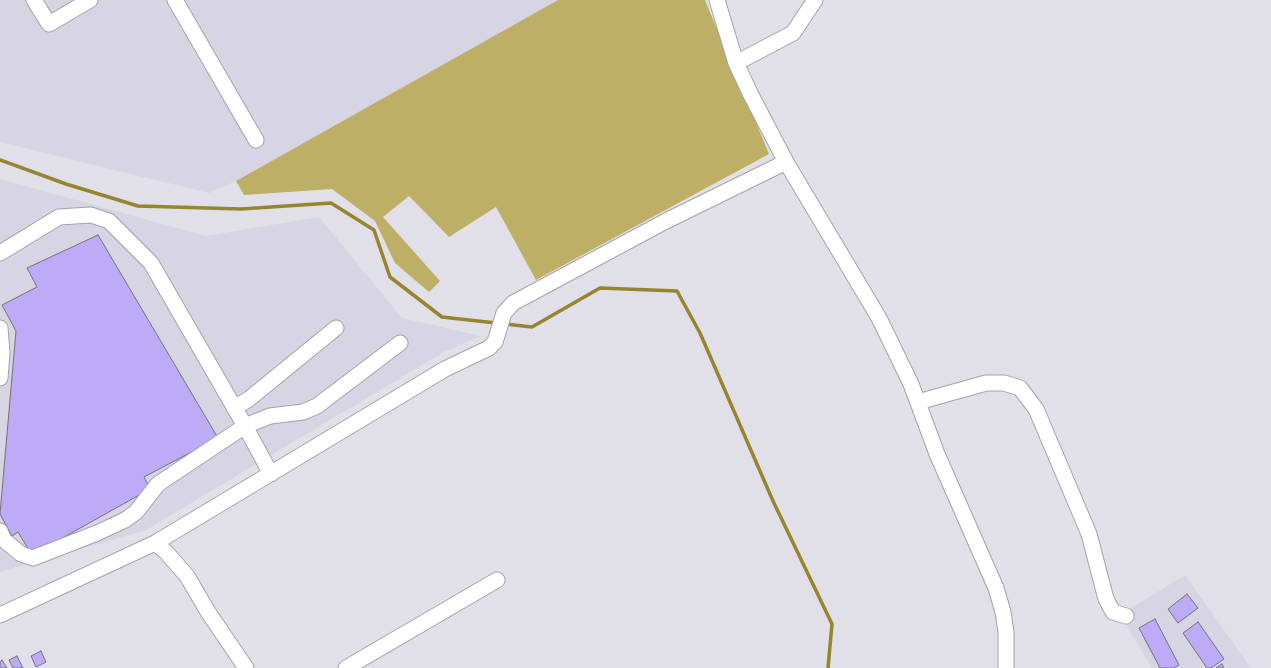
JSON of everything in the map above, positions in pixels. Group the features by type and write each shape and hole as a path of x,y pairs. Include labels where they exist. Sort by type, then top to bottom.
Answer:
{"street":[{"path":"34,0 49,24 90,0"},
{"path":"175,0 256,140"},
{"path":"717,0 736,63 786,162 879,318 911,384 937,454 996,588 1003,612 1006,632 1006,668"},
{"path":"736,63 793,33 815,0"},
{"path":"0,615 155,543 445,369 489,348 495,342 505,310 513,303 666,221 786,162"},
{"path":"0,253 59,217 91,214 109,221 151,263 271,474"},
{"path":"0,328 2,353 0,378"},
{"path":"234,408 249,399 336,328"},
{"path":"0,531 4,540 21,554 33,558 97,533 125,520 136,512 158,484 245,426 270,416 303,412 317,406 400,343"},
{"path":"918,402 986,383 1004,382 1020,388 1036,409 1090,534 1106,599 1113,612 1126,616"},
{"path":"155,543 187,576 243,667"},
{"path":"346,668 497,580"}],"shaded area":[{"path":"0,0 558,0 236,181 209,193 0,142"},
{"path":"558,0 705,0 769,154 536,280 496,207 449,237 409,196 383,217 440,281 429,292 395,263 375,221 332,189 244,195 236,181"},
{"path":"0,179 206,236 319,217 402,318 481,336 444,352 146,530 0,572"},
{"path":"1185,575 1251,668 1152,668 1120,615"}],"building":[{"path":"98,235 218,438 144,477 150,489 32,555 18,532 12,536 0,514 16,331 2,305 37,287 27,268"},
{"path":"1187,594 1198,608 1178,623 1168,609"},
{"path":"1155,619 1179,665 1174,668 1160,668 1139,628"},
{"path":"1198,622 1224,659 1211,668 1207,668 1183,633"},
{"path":"41,651 46,662 36,667 31,656"},
{"path":"17,656 23,668 13,668 9,660"},
{"path":"2,660 7,668 0,668 0,662"},
{"path":"1222,664 1224,668 1216,668"}],"waterway":[{"path":"0,160 66,184 138,206 241,209 331,203 374,230 390,277 442,317 496,323"},
{"path":"505,324 532,327 600,288 677,291 700,333 773,501 832,624 828,668"}]}
